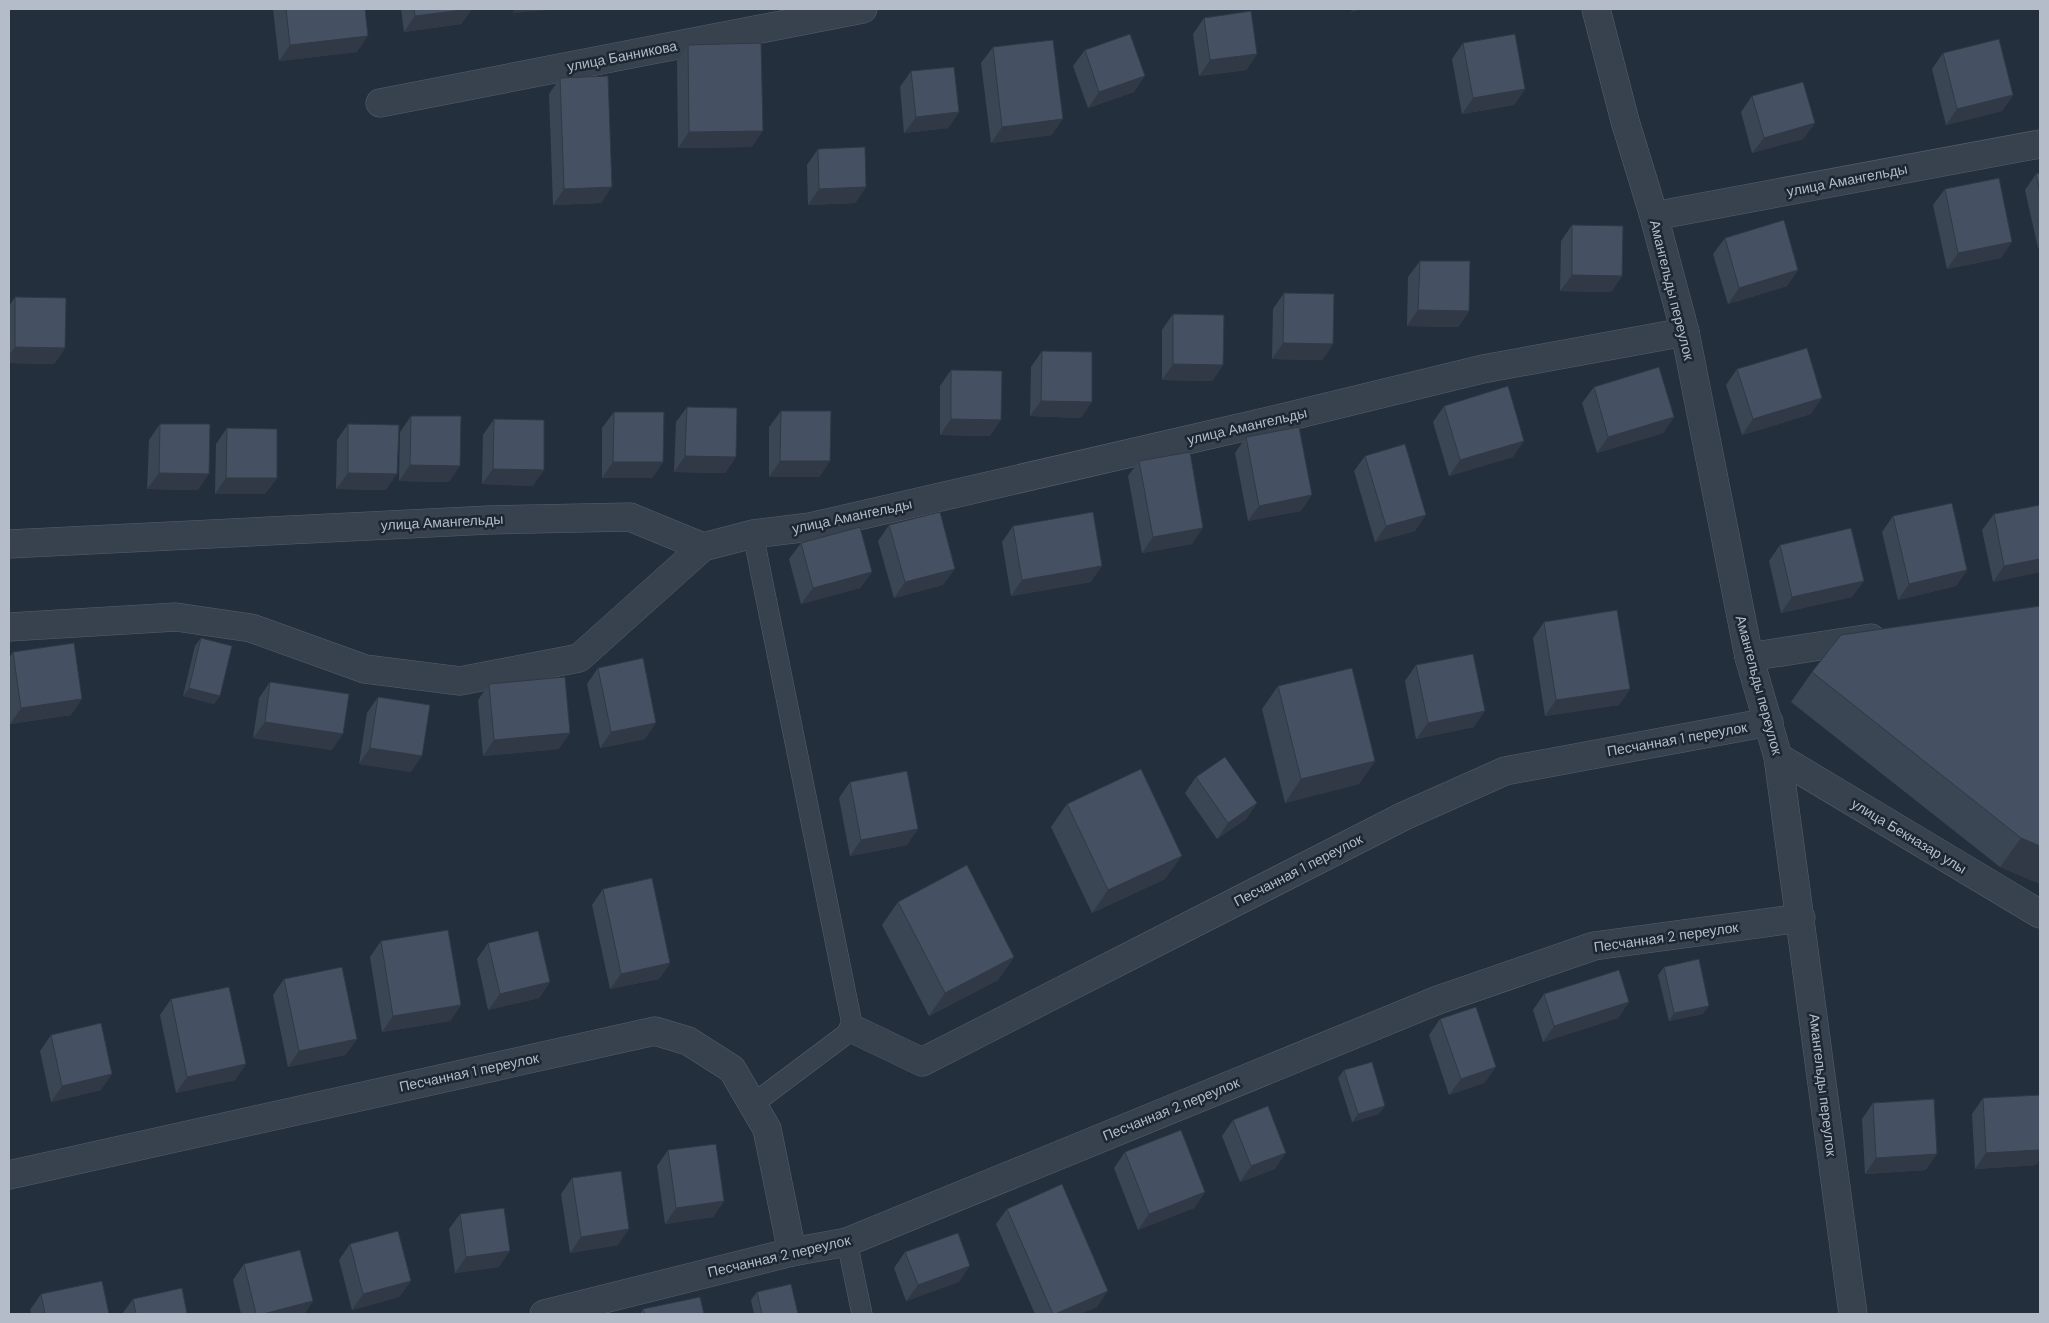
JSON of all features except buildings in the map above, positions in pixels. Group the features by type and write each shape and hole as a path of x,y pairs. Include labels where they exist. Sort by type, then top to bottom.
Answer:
{"street":[{"name":"улица Банникова","path":"380,103 864,9"},
{"name":"Амангельды переулок","path":"1596,9 1625,121 1654,216 1685,332 1749,657 1778,757 1853,1314"},
{"name":"улица Амангельды","path":"1654,216 2040,144"},
{"name":"улица Амангельды","path":"9,544 489,520 630,517 703,547 752,534 810,527 1274,420 1483,369 1685,332"},
{"path":"9,627 176,617 252,628 365,669 460,681 579,658 703,547"},
{"path":"1749,657 1895,634"},
{"name":"Песчанная 1 переулок","path":"853,1029 922,1062 1404,816 1505,771 1769,722"},
{"name":"улица Бекназар улы","path":"1778,757 2040,914"},
{"name":"Песчанная 2 переулок","path":"544,1314 792,1252 847,1242 1438,1000 1594,946 1801,918"},
{"name":"Песчанная 1 переулок","path":"9,1175 655,1032 688,1041 732,1068 767,1129 792,1252"}],"lane":[{"path":"752,534 853,1029 753,1104"},
{"path":"847,1242 862,1314"}]}
